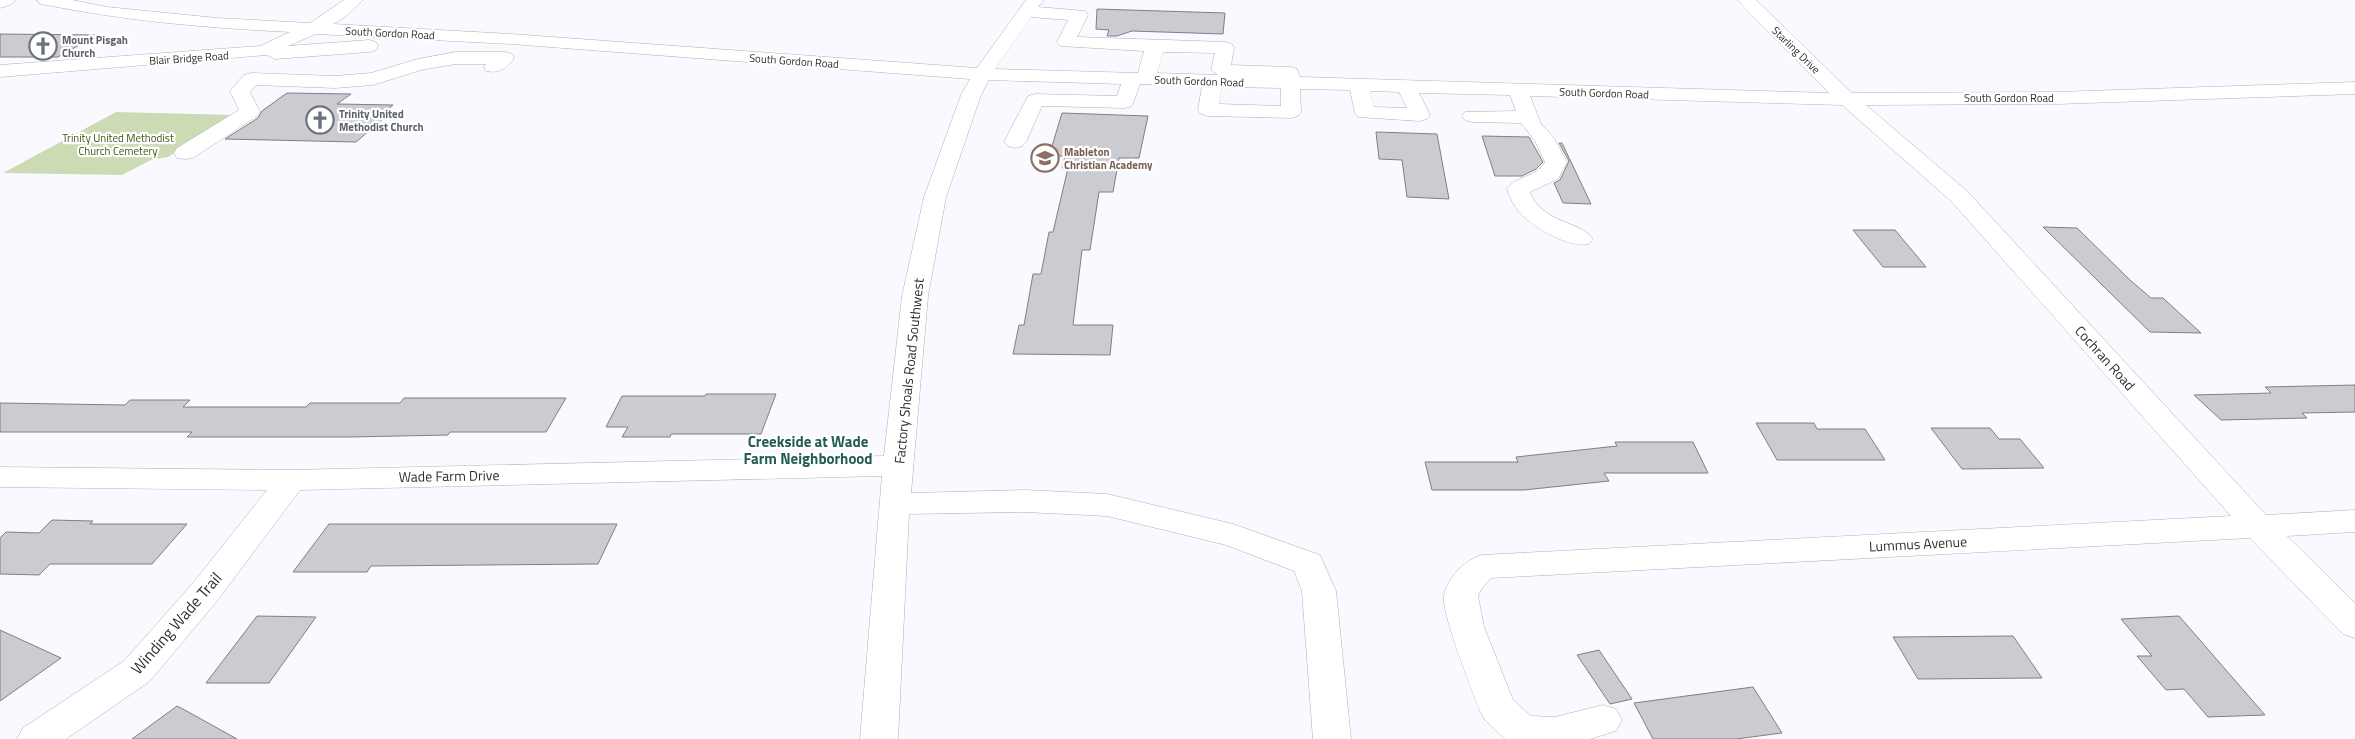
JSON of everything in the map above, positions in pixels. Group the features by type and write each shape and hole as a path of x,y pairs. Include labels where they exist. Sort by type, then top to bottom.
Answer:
{"street":[{"path":"0,3 6,0"},
{"name":"South Gordon Road","path":"46,0 70,6 157,18 217,23 518,40 982,74 1847,99 2057,98 2355,88"},
{"name":"Blair Bridge Road","path":"0,71 63,67 171,68 223,62 263,51 314,28 339,13 354,0"},
{"name":"Starling Drive","path":"1746,0 1847,99"},
{"path":"1032,6 1079,15 1066,42 1225,48 1221,70 1290,73 1291,112 1208,110 1213,82"},
{"name":"Factory Shoals Road Southwest","path":"879,739 894,504 915,296 935,197 971,95 982,74 1032,6"},
{"path":"124,23 157,18"},
{"path":"217,23 231,30 266,35 267,41 223,62"},
{"path":"223,62 518,40"},
{"path":"185,154 250,112 240,90 251,79 354,80 373,78 418,64 456,58 499,62 518,40"},
{"path":"1015,142 1035,100 1125,102 1155,46"},
{"path":"45,82 63,67"},
{"path":"1359,86 1365,113 1420,115 1407,87"},
{"path":"1518,90 1532,126 1544,138 1556,162 1550,174 1518,189 1521,199 1533,212 1548,223 1581,239"},
{"name":"Cochran Road","path":"1847,99 1958,196 2258,526 2355,625"},
{"path":"1472,116 1528,117"},
{"name":"Wade Farm Drive","path":"0,477 291,480 898,466"},
{"name":"Winding Wade Trail","path":"36,739 137,670 205,592 291,480"},
{"path":"894,504 1025,501 1107,505 1233,536 1308,563 1320,591 1332,739"},
{"name":"Lummus Avenue","path":"1603,720 1555,733 1522,731 1498,709 1467,626 1461,596 1468,581 1482,567 2355,521"}],"green space":[{"name":"Trinity United Methodist Church Cemetery","path":"116,112 235,115 168,157 151,160 122,175 3,173"}],"building":[{"path":"1097,9 1225,13 1223,34 1132,31 1117,36 1107,36 1109,30 1096,29"},
{"name":"Mount Pisgah Church","path":"0,34 97,35 58,57 0,57"},
{"name":"Trinity United Methodist Church","path":"287,93 351,94 337,104 393,105 385,112 391,112 356,142 225,139 258,118 262,111"},
{"path":"1062,113 1148,116 1139,158 1119,158 1113,192 1099,192 1090,250 1082,250 1073,325 1113,325 1110,355 1013,354 1019,325 1024,325 1033,274 1041,274 1049,232 1053,232 1068,168 1062,168 1065,156 1049,156"},
{"path":"1376,132 1437,134 1449,199 1407,197 1402,160 1379,159"},
{"path":"1482,136 1529,137 1543,162 1536,169 1522,176 1495,176"},
{"path":"1559,143 1562,143 1591,204 1563,203 1554,183 1560,180 1569,161"},
{"path":"2043,227 2077,228 2151,298 2163,298 2201,333 2150,332"},
{"path":"1853,230 1895,230 1926,267 1883,267"},
{"path":"2355,385 2355,412 2302,413 2307,418 2221,420 2194,395 2271,393 2265,387"},
{"path":"706,394 776,394 761,434 671,434 670,437 622,437 628,427 606,427 622,396 705,396"},
{"path":"404,398 566,398 546,432 450,432 448,435 350,437 187,437 192,432 0,432 0,403 125,405 130,400 190,400 183,407 306,407 310,403 400,403"},
{"path":"1756,423 1814,423 1817,429 1865,429 1885,460 1777,460"},
{"path":"1931,428 1990,428 1999,439 2020,439 2044,468 1962,469"},
{"path":"1615,442 1693,442 1708,473 1604,473 1609,481 1524,490 1432,490 1425,462 1518,462 1516,457 1617,446"},
{"path":"52,520 93,521 90,524 187,524 152,564 50,564 39,575 0,574 0,538 6,532 39,533"},
{"path":"329,524 617,524 598,564 371,566 367,572 293,572"},
{"path":"257,616 316,617 269,683 206,683"},
{"path":"2179,616 2265,715 2208,717 2184,689 2166,690 2137,656 2152,656 2121,619"},
{"path":"0,630 61,658 0,701"},
{"path":"2013,636 2042,678 1918,679 1893,637"},
{"path":"1599,650 1632,699 1610,704 1577,655"},
{"path":"1753,687 1782,733 1736,739 1653,739 1634,703"},
{"path":"177,706 183,709 237,739 132,739"}],"place":[{"name":"Mount Pisgah Church","path":"43,46"},
{"name":"Trinity United Methodist Church","path":"320,120"},
{"name":"Mableton Christian Academy","path":"1045,158"}],"district":[{"name":"Creekside at Wade Farm Neighborhood","path":"808,450"}]}
